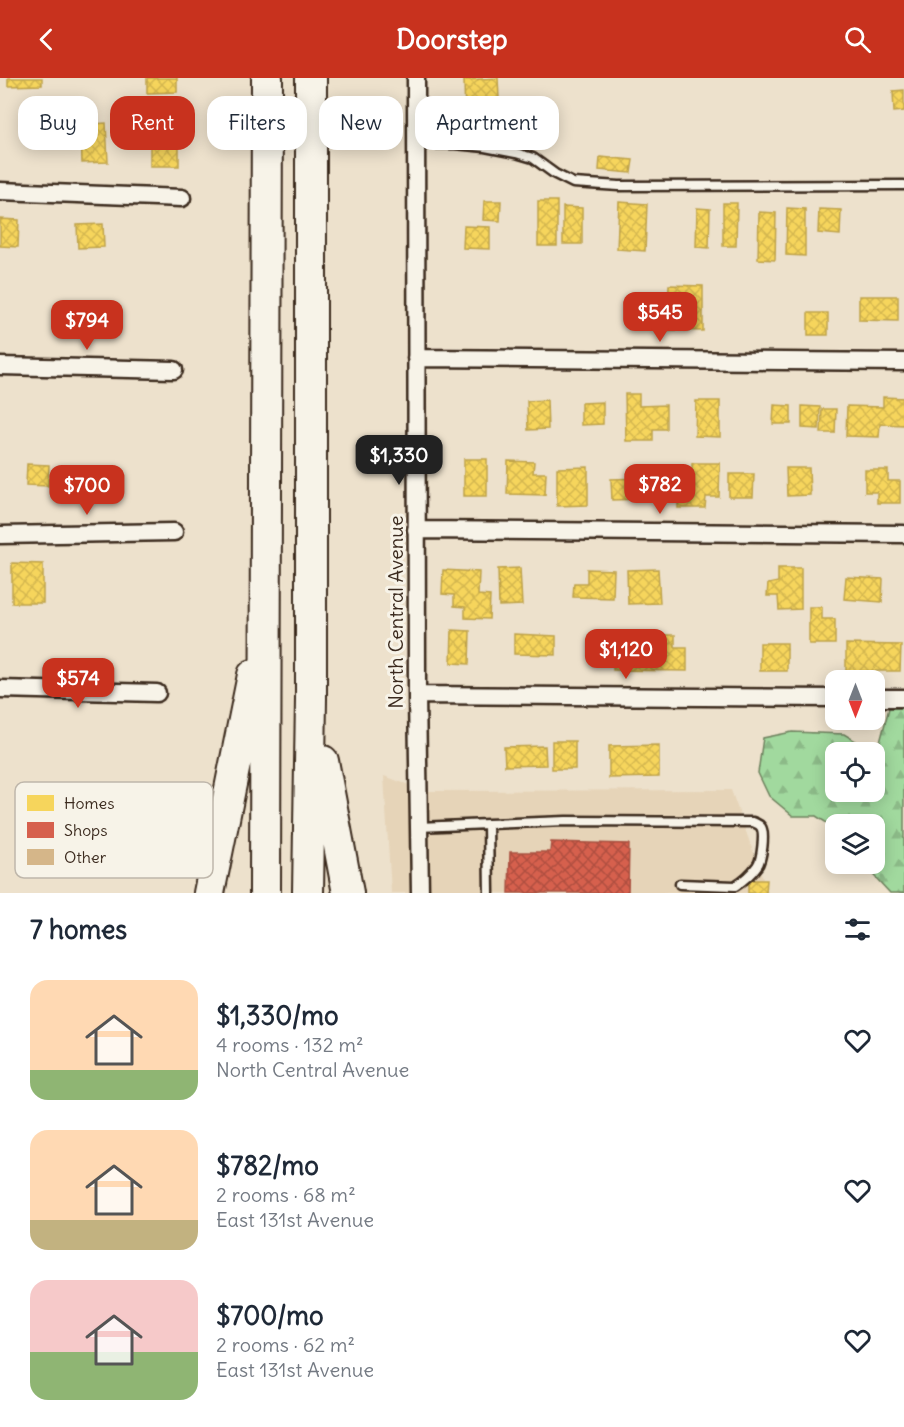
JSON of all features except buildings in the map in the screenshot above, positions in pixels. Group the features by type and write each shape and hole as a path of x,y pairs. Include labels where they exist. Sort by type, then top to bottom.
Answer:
{"highway":[{"path":"265,893 267,78"},
{"path":"308,893 311,699 311,78"},
{"path":"213,873 266,608"},
{"path":"311,699 348,893"},
{"path":"209,893 212,878"}],"street":[{"name":"North Central Avenue","path":"416,78 416,96"},
{"name":"North Central Avenue","path":"416,150 416,531 420,893"},
{"path":"0,191 182,198"},
{"path":"416,358 904,362"},
{"path":"0,366 174,370"},
{"path":"416,531 904,534"},
{"path":"0,535 174,532"},
{"path":"0,689 157,693"},
{"path":"417,695 825,698"},
{"path":"885,698 904,698"}],"lane":[{"path":"500,150 533,158 555,174 573,183 619,186 904,185"},
{"path":"419,827 566,821 753,822 759,824 762,829 761,857 758,865 739,883 735,886 680,884"},
{"path":"488,824 489,893"}],"shaded area":[{"path":"384,776 409,785 411,893 391,893"},
{"path":"731,790 768,893 429,893 427,791"}],"green space":[{"path":"889,708 904,708 904,893 890,893 872,874 885,874 885,814 825,814 825,822 816,816 793,816 769,796 758,773 763,738 792,732 844,734 857,742 825,742 825,802 885,802 885,742 880,742"}]}
